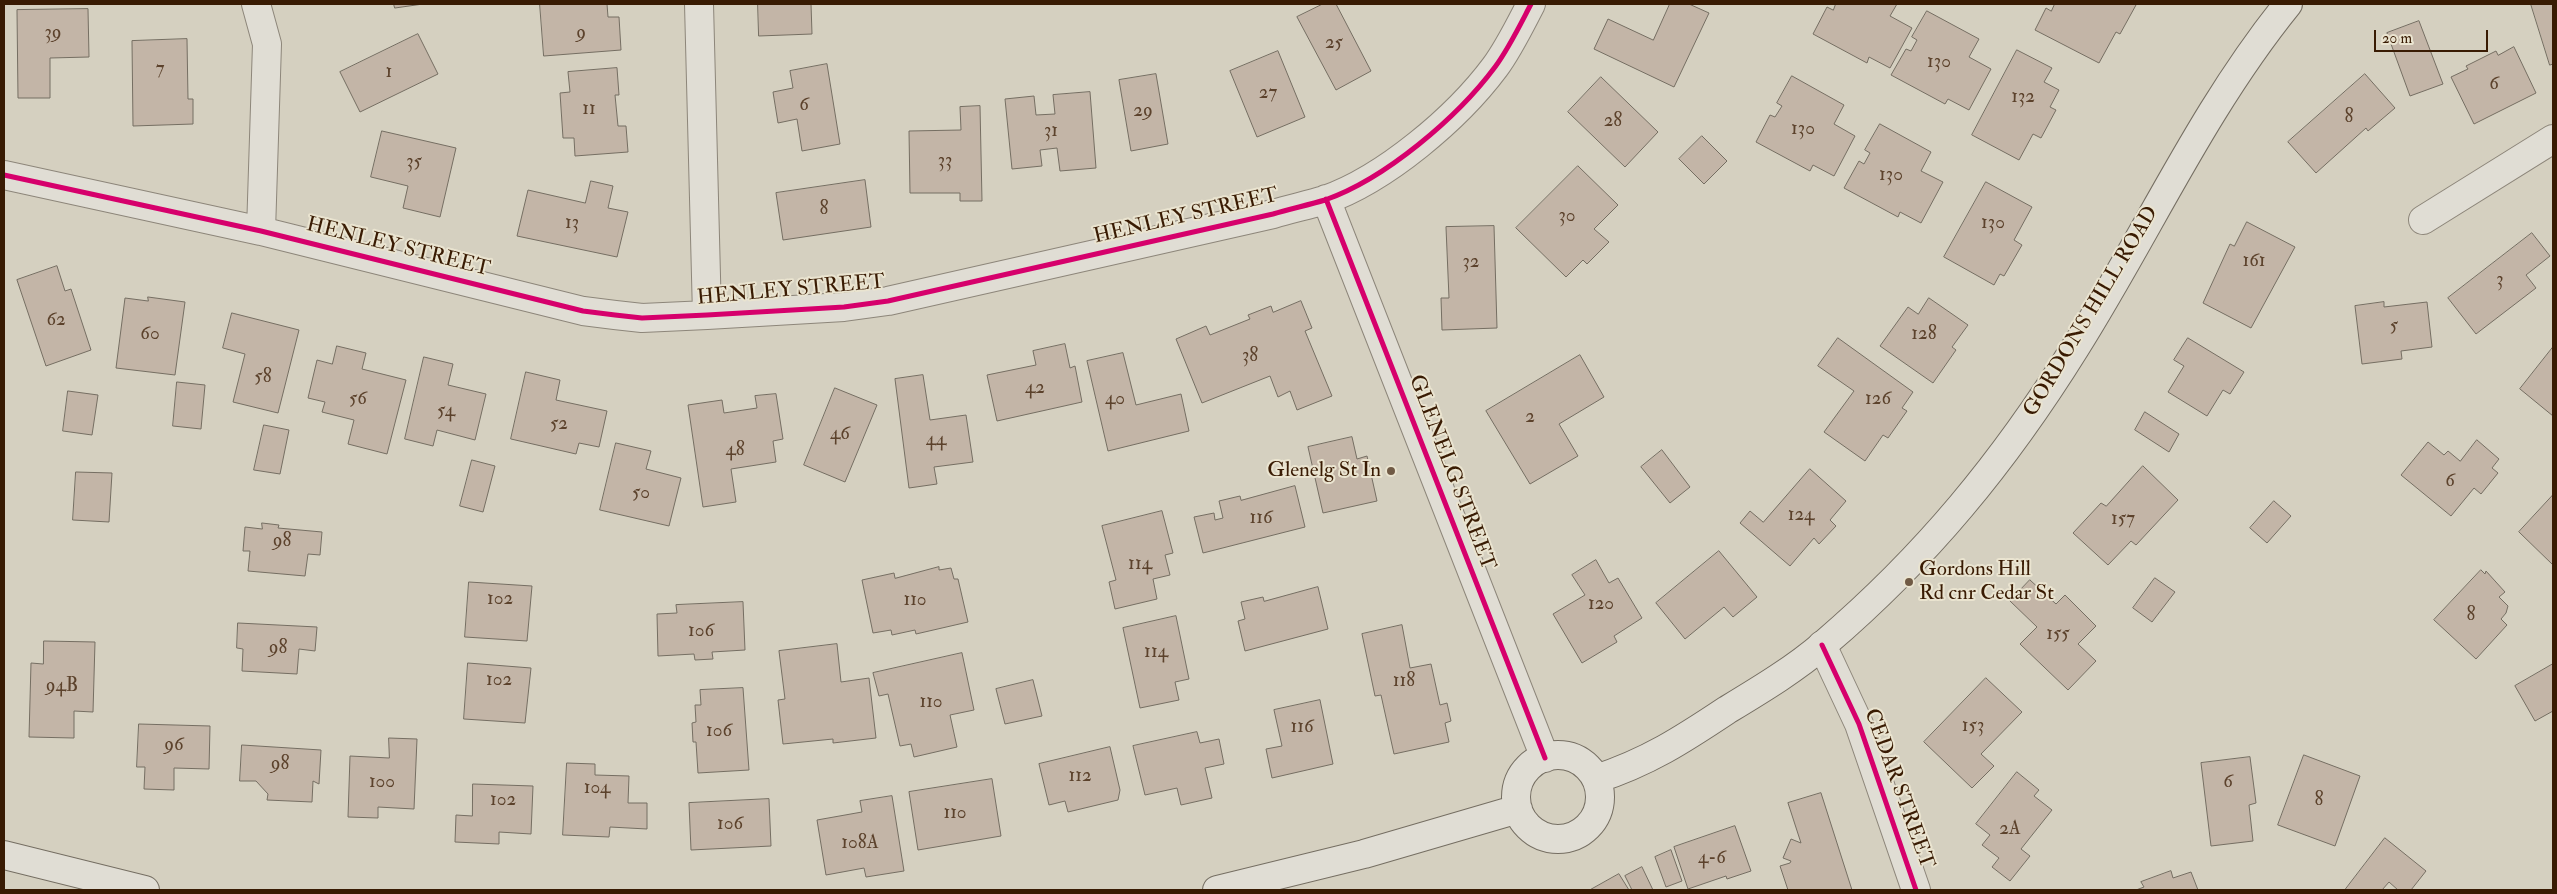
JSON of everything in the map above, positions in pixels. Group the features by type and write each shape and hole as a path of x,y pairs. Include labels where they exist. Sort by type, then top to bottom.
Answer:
{"street":[{"path":"256,4 267,44 261,231"},
{"path":"699,4 707,315"},
{"name":"HENLEY STREET","path":"4,175 261,231 583,311 642,318 844,307 888,301 1264,216 1326,199 1368,179 1402,157 1442,124 1471,96 1495,66 1517,32 1530,4"},
{"name":"GORDONS HILL ROAD","path":"1596,779 1633,767 1666,750 1750,696 1822,645 1913,561 1959,511 2000,459 2077,346 2210,112 2249,53 2288,4"},
{"path":"2423,220 2553,139"},
{"name":"GLENELG STREET","path":"1326,199 1545,758"},
{"name":"CEDAR STREET","path":"1822,645 1859,724 1916,890"},
{"path":"1565,756 1578,760 1589,768 1596,779 1600,793 1598,808 1593,821 1582,831 1569,837 1555,839 1541,836 1529,827 1518,809 1517,791 1521,778 1528,767 1545,758 1565,756"},
{"path":"1218,890 1364,854 1518,809"},
{"path":"4,855 145,890"}],"building":[{"path":"394,4 423,4 395,8"},
{"path":"540,4 607,4 608,17 619,17 621,50 544,56"},
{"path":"758,4 811,4 812,34 759,36"},
{"path":"1323,4 1336,4 1371,71 1336,90 1297,17"},
{"path":"1670,4 1689,4 1709,13 1674,87 1594,49 1608,19 1653,40"},
{"path":"1836,4 1897,4 1890,16 1912,28 1890,68 1869,57 1867,63 1813,34 1827,7 1833,10"},
{"path":"2055,4 2136,5 2120,34 2116,32 2099,63 2035,30 2046,8 2051,11"},
{"path":"2531,4 2553,4 2553,64 2550,65"},
{"path":"88,9 89,57 50,58 50,98 18,98 17,10"},
{"path":"1927,11 1979,39 1969,57 1991,69 1969,110 1948,99 1945,104 1891,75 1906,49 1911,51 1917,40 1912,37"},
{"path":"2419,21 2443,84 2410,96 2387,33"},
{"path":"418,34 438,74 360,112 340,72"},
{"path":"187,39 188,99 193,99 193,124 133,126 132,41"},
{"path":"2514,47 2536,93 2474,124 2451,77 2468,69 2466,66 2496,51 2498,55"},
{"path":"2017,50 2052,68 2044,82 2059,90 2050,107 2056,110 2041,138 2033,134 2019,160 1972,135"},
{"path":"1278,51 1305,117 1257,137 1230,71"},
{"path":"827,64 840,144 802,151 797,119 778,123 773,92 793,88 790,71"},
{"path":"617,68 619,95 615,95 618,126 626,126 628,152 575,156 574,138 563,138 560,93 570,92 568,72"},
{"path":"1156,74 1168,144 1131,151 1119,80"},
{"path":"2365,74 2395,108 2368,131 2366,128 2316,173 2288,142"},
{"path":"1792,76 1844,105 1834,124 1855,136 1834,176 1813,165 1810,171 1756,142 1770,115 1775,117 1782,106 1777,103"},
{"path":"1601,77 1658,132 1625,167 1568,112"},
{"path":"1090,92 1096,168 1060,171 1057,148 1040,150 1042,166 1012,169 1005,99 1034,96 1036,115 1055,114 1053,95"},
{"path":"980,106 982,201 960,201 960,193 910,193 909,131 961,130 960,107"},
{"path":"1880,124 1931,152 1921,171 1943,182 1921,223 1900,212 1898,217 1844,188 1859,161 1864,164 1870,153 1865,150"},
{"path":"382,131 456,148 440,217 403,208 408,186 371,177"},
{"path":"1702,136 1727,161 1704,184 1679,159"},
{"path":"1578,166 1618,205 1594,229 1609,242 1587,264 1583,260 1566,277 1516,228"},
{"path":"865,180 871,227 783,240 776,193"},
{"path":"591,181 613,186 608,208 628,212 617,257 517,236 528,190 585,203"},
{"path":"1986,182 2032,207 2014,240 2022,245 2004,276 2000,274 1994,285 1944,257"},
{"path":"2247,222 2295,247 2251,328 2203,303 2230,244 2234,246"},
{"path":"1494,226 1497,328 1442,330 1441,298 1449,298 1446,227"},
{"path":"2532,233 2550,256 2526,275 2536,288 2476,334 2448,298"},
{"path":"57,266 65,291 71,289 91,350 46,366 17,280"},
{"path":"148,297 185,302 175,375 116,368 125,298 148,301"},
{"path":"1929,298 1968,325 1952,347 1956,350 1933,383 1880,346 1908,307 1918,314"},
{"path":"1301,301 1312,328 1305,331 1332,396 1297,410 1290,391 1278,397 1270,376 1202,403 1176,339 1206,326 1210,335 1250,319 1248,315 1271,306 1273,312"},
{"path":"2384,302 2384,307 2427,302 2432,347 2401,351 2402,359 2362,364 2355,306"},
{"path":"232,313 299,330 278,413 233,402 245,354 223,348"},
{"path":"1838,338 1913,392 1902,408 1907,411 1888,438 1883,435 1865,461 1824,432 1854,391 1818,366"},
{"path":"2188,338 2244,372 2230,394 2223,390 2207,416 2168,392 2184,366 2174,360"},
{"path":"1065,344 1070,368 1075,366 1082,402 997,421 987,375 1036,365 1033,351"},
{"path":"337,346 366,353 362,369 406,380 387,454 348,444 354,420 322,412 325,402 308,398 317,360 332,364"},
{"path":"2553,347 2553,416 2520,389"},
{"path":"1123,353 1136,405 1181,394 1189,431 1108,451 1087,361"},
{"path":"1580,355 1604,397 1559,424 1578,456 1530,484 1486,411"},
{"path":"424,357 453,364 448,385 486,394 475,440 437,430 433,446 405,439"},
{"path":"526,372 560,380 556,400 607,411 599,447 579,443 576,454 511,439"},
{"path":"923,375 930,420 966,415 973,462 934,467 937,484 909,488 895,379"},
{"path":"177,382 205,385 201,429 173,426"},
{"path":"835,388 877,405 845,482 804,465"},
{"path":"68,391 98,395 92,435 63,431"},
{"path":"776,394 783,439 773,441 776,462 731,469 736,502 703,507 688,405 722,400 724,413 757,408 755,396"},
{"path":"2145,412 2179,434 2169,452 2135,430"},
{"path":"264,425 289,430 280,474 254,470"},
{"path":"1352,437 1357,459 1367,456 1377,501 1323,513 1308,447"},
{"path":"2477,440 2499,459 2492,468 2498,473 2481,494 2474,488 2451,516 2401,475 2428,442 2444,455 2448,451 2460,461"},
{"path":"616,443 651,451 646,469 681,478 669,526 600,510"},
{"path":"1662,450 1690,487 1670,503 1641,467"},
{"path":"472,460 495,466 483,512 460,506"},
{"path":"2143,466 2178,500 2136,545 2131,541 2108,565 2073,533 2101,503 2106,506"},
{"path":"1810,469 1846,501 1830,520 1836,526 1819,544 1814,538 1790,566 1740,523 1750,511 1763,522"},
{"path":"76,472 112,473 109,522 73,520"},
{"path":"1295,486 1305,527 1203,553 1194,517 1214,513 1215,520 1223,518 1219,501 1240,496 1241,500"},
{"path":"2553,495 2553,565 2519,532"},
{"path":"2274,501 2291,516 2267,543 2250,528"},
{"path":"1162,511 1173,553 1165,555 1170,575 1153,579 1157,599 1115,609 1109,582 1116,580 1102,526"},
{"path":"262,523 279,525 278,528 322,532 320,555 308,554 305,576 248,571 250,551 243,551 245,527 262,529"},
{"path":"1719,551 1757,597 1733,617 1724,607 1685,639 1656,603"},
{"path":"1596,560 1609,583 1618,578 1642,618 1614,636 1617,642 1582,663 1553,614 1585,595 1572,575"},
{"path":"939,567 939,570 951,568 954,579 958,579 968,622 916,634 915,630 892,635 891,630 873,633 862,580 894,573 895,578"},
{"path":"2481,570 2485,574 2486,571 2505,592 2499,597 2508,606 2506,613 2501,619 2507,625 2476,659 2434,620"},
{"path":"2155,578 2175,592 2152,622 2133,608"},
{"path":"2030,580 2056,604 2065,595 2096,626 2078,644 2096,661 2068,690 2020,644 2037,627 2010,601"},
{"path":"469,582 532,586 527,641 465,637"},
{"path":"1318,587 1328,629 1245,651 1238,621 1245,619 1241,602 1263,597 1264,601"},
{"path":"743,602 745,650 712,652 713,659 695,660 694,654 658,656 657,614 677,613 676,605"},
{"path":"1176,616 1189,679 1175,682 1179,700 1140,708 1123,628"},
{"path":"238,623 317,627 315,651 299,649 297,674 242,671 243,649 237,648"},
{"path":"1402,625 1410,668 1431,664 1440,705 1447,703 1451,721 1445,723 1449,742 1394,754 1381,695 1375,696 1362,634"},
{"path":"44,641 95,642 93,712 74,711 74,738 29,737 31,663 43,664"},
{"path":"837,644 841,682 869,678 876,738 833,743 833,739 783,744 778,700 785,699 779,651"},
{"path":"962,653 974,710 950,715 957,747 914,757 911,744 900,746 888,694 879,696 873,673"},
{"path":"468,663 531,668 525,723 464,719"},
{"path":"2553,664 2553,711 2535,721 2515,686"},
{"path":"1986,678 2022,712 1981,754 1994,766 1972,788 1924,742"},
{"path":"1033,680 1042,716 1005,724 996,689"},
{"path":"743,688 749,770 698,773 696,742 693,742 692,723 696,722 695,705 701,705 700,690"},
{"path":"1320,700 1333,764 1272,778 1266,749 1282,746 1274,710"},
{"path":"139,724 210,726 209,769 174,768 174,790 144,789 145,767 137,767"},
{"path":"1197,732 1200,743 1219,739 1224,764 1205,768 1212,798 1181,805 1177,788 1145,795 1133,746"},
{"path":"389,738 417,739 414,809 378,807 378,818 348,817 350,756 389,758"},
{"path":"242,745 321,750 319,784 313,781 312,802 267,800 268,794 256,781 240,781"},
{"path":"1110,747 1120,790 1118,800 1068,812 1065,801 1049,805 1039,764"},
{"path":"2304,755 2360,776 2335,846 2278,825"},
{"path":"2250,757 2256,803 2249,805 2253,841 2211,846 2201,763"},
{"path":"567,763 595,764 595,775 629,776 628,803 647,803 647,829 610,827 609,837 563,835"},
{"path":"2017,772 2039,790 2034,796 2052,810 2021,849 2030,856 2010,881 1992,867 1999,858 1982,845 1990,835 1976,824"},
{"path":"992,779 1001,836 918,850 909,792"},
{"path":"473,784 533,786 531,834 499,832 499,844 455,842 456,815 472,816"},
{"path":"1821,793 1852,890 1788,890 1780,866 1791,861 1783,858 1791,839 1801,843 1788,803"},
{"path":"892,796 904,871 866,877 864,868 826,875 817,820 862,812 860,801"},
{"path":"769,799 771,846 691,850 689,803"},
{"path":"1735,826 1751,871 1727,879 1726,876 1688,889 1674,847"},
{"path":"2385,838 2426,871 2411,890 2398,890 2389,882 2382,890 2345,890"},
{"path":"1671,850 1682,881 1666,887 1655,857"},
{"path":"1642,867 1653,890 1632,890 1625,876"},
{"path":"2171,871 2173,878 2191,872 2198,890 2136,890 2144,887 2141,882"},
{"path":"1619,874 1629,890 1590,890"}],"cycle path":[{"path":"4,175 261,231 583,311 642,318 844,307 888,301 1273,214 1325,200 1348,190 1372,178 1418,145 1461,106 1500,60 1531,4"},
{"path":"1326,199 1545,758"},
{"path":"1822,645 1859,724 1916,890"}],"place":[{"name":"Glenelg St In","path":"1391,471"},
{"name":"Gordons Hill Rd cnr Cedar St","path":"1909,582"}]}
